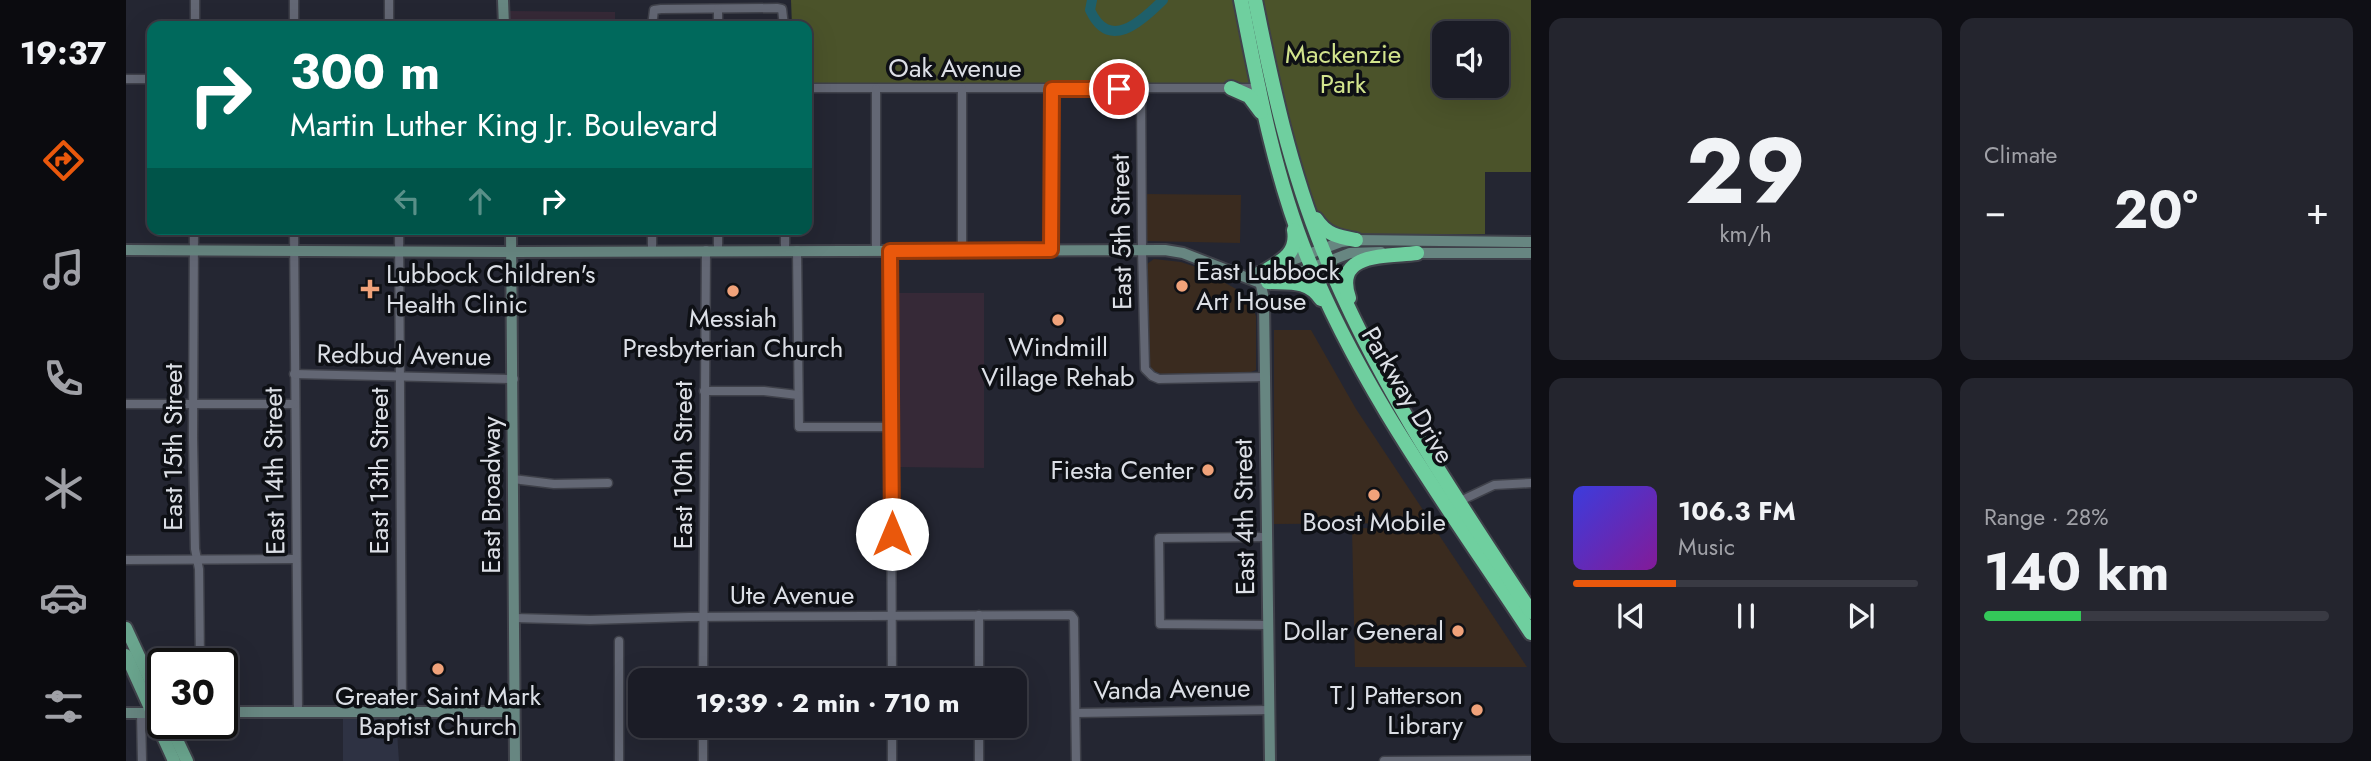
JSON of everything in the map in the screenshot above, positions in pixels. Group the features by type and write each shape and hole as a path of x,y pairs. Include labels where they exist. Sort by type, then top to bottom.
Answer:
{"highway":[{"name":"Parkway Drive","path":"1241,0 1265,88 1325,255 1403,415 1453,505 1531,633"},
{"name":"Parkway Drive","path":"1255,0 1265,88 1266,123 1309,261 1337,323 1379,402 1531,612"},
{"path":"1231,88 1249,96 1256,103 1266,123"},
{"path":"1263,277 1289,256 1294,247 1294,232 1281,178"},
{"path":"1302,189 1314,216 1327,232 1356,240"},
{"path":"1357,323 1346,285 1349,271 1359,261 1372,257 1417,253"},
{"path":"1263,277 1297,282 1310,287 1318,293 1337,323"}],"main road":[{"path":"503,0 504,21"},
{"name":"East Broadway","path":"511,235 515,761"},
{"path":"1325,255 1341,242 1356,240 1531,242"},
{"path":"126,250 1142,250 1183,253 1241,276 1263,277 1325,255 1359,251 1531,253"},
{"name":"East 4th Street","path":"1263,277 1270,761"},
{"path":"126,628 147,689"},
{"path":"126,655 147,696"},
{"path":"126,713 147,712"},
{"path":"238,712 514,712"},
{"path":"165,739 174,761"},
{"path":"177,739 187,761"}],"street":[{"path":"195,0 195,21"},
{"path":"294,0 294,21"},
{"path":"389,0 389,21"},
{"path":"718,9 718,21"},
{"path":"653,21 654,10 782,9 783,21"},
{"path":"126,79 147,79"},
{"name":"Oak Avenue","path":"812,88 1265,88"},
{"path":"876,89 876,251"},
{"path":"962,89 962,250"},
{"path":"1051,250 1052,89"},
{"name":"East 5th Street","path":"1141,89 1144,361 1148,374 1162,379 1265,377"},
{"name":"East 15th Street","path":"194,235 195,549 199,569 200,648"},
{"name":"East 14th Street","path":"294,235 298,712"},
{"name":"East 13th Street","path":"399,235 402,712"},
{"path":"652,235 652,250"},
{"name":"East 10th Street","path":"703,668 704,391 712,250 716,235"},
{"path":"787,235 791,250 799,427 891,427"},
{"path":"890,251 892,668"},
{"name":"Redbud Avenue","path":"294,374 514,379"},
{"path":"704,391 764,391 798,395"},
{"path":"126,404 294,404"},
{"path":"513,479 554,484 608,483"},
{"path":"1453,505 1494,485 1531,483"},
{"path":"1266,537 1159,538 1160,624 1268,625"},
{"path":"126,560 296,559"},
{"path":"979,615 979,668"},
{"name":"Ute Avenue","path":"514,618 590,620 1071,615 1074,619 1076,713"},
{"path":"619,641 619,761"},
{"name":"Vanda Avenue","path":"1076,713 1269,710"},
{"path":"1076,713 1076,761"},
{"path":"703,738 703,761"},
{"path":"892,738 892,761"},
{"path":"979,738 979,761"},
{"path":"142,761 148,739"},
{"path":"1384,761 1531,760"}],"shaded area":[{"path":"509,11 615,12 615,21 510,21"},
{"path":"1145,194 1241,195 1240,243 1144,241"},
{"path":"1154,259 1181,262 1196,267 1249,299 1256,316 1256,370 1248,373 1161,374 1152,370 1148,361 1147,264"},
{"path":"896,293 984,293 984,468 896,467"},
{"path":"1274,330 1311,330 1356,409 1431,522 1274,524"},
{"path":"1352,528 1435,529 1527,667 1355,667"},
{"path":"343,717 396,718 399,761 343,761"}],"green space":[{"name":"Mackenzie Park","path":"791,0 1531,0 1531,172 1485,172 1485,234 1349,235 1324,226 1312,202 1277,84 812,83 812,21 792,21"}],"waterway":[{"path":"1092,0 1090,10 1098,22 1106,29 1115,31 1135,24 1163,0"}],"place":[{"name":"East Lubbock Art House","path":"1182,286"},
{"name":"Lubbock Children's Health Clinic","path":"370,289"},
{"name":"Messiah Presbyterian Church","path":"733,291"},
{"name":"Windmill Village Rehab","path":"1058,320"},
{"name":"Fiesta Center","path":"1208,470"},
{"name":"Boost Mobile","path":"1374,495"},
{"name":"Dollar General","path":"1458,631"},
{"name":"Greater Saint Mark Baptist Church","path":"438,669"},
{"name":"T J Patterson Library","path":"1477,710"}],"route":[{"path":"892,534 890,251 1051,250 1052,89 1119,89"}]}
